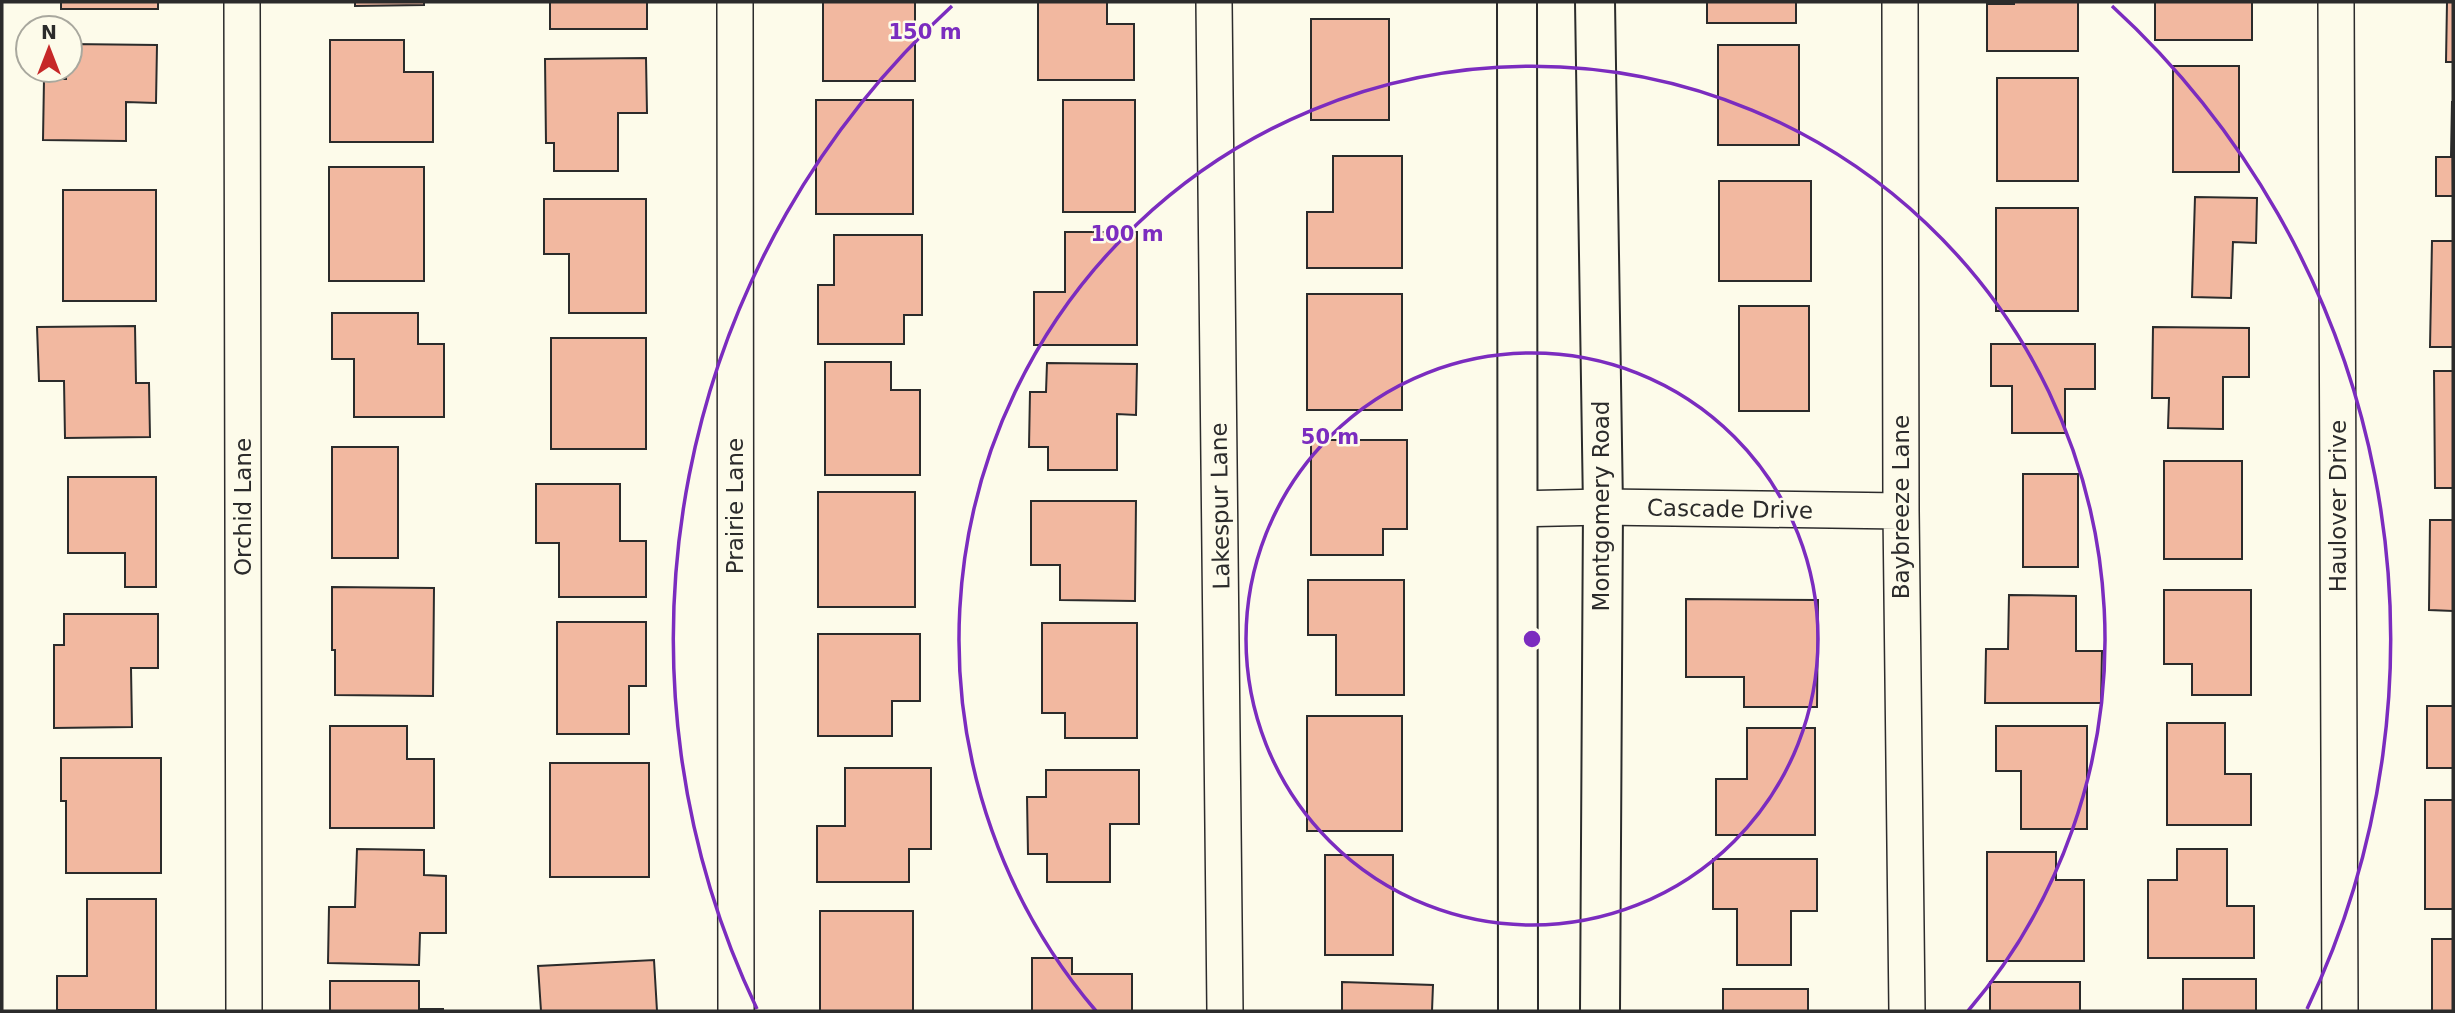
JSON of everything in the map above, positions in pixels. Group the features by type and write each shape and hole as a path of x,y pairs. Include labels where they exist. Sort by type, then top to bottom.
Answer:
{"main road":[{"path":"1517,2 1518,1011"},
{"name":"Montgomery Road","path":"1595,2 1603,507 1600,1011"}],"street":[{"name":"Orchid Lane","path":"242,2 244,1011"},
{"name":"Prairie Lane","path":"734,2 736,1011"},
{"name":"Lakespur Lane","path":"1214,2 1225,1011"},
{"name":"Baybreeze Lane","path":"1900,2 1900,511 1907,1011"},
{"name":"Haulover Drive","path":"2336,2 2340,1011"},
{"name":"Cascade Drive","path":"1517,509 1603,507 1900,511"}],"building":[{"path":"61,2 158,2 158,9 61,9"},
{"path":"355,2 424,2 424,5 355,6"},
{"path":"550,2 647,2 647,29 550,29"},
{"path":"823,2 915,2 915,81 823,81"},
{"path":"1038,2 1107,2 1107,24 1134,24 1134,80 1038,80"},
{"path":"1707,2 1796,2 1796,23 1707,23"},
{"path":"2078,2 2078,51 1987,51 1987,4"},
{"path":"2155,2 2252,2 2252,40 2155,40"},
{"path":"2447,2 2453,2 2453,62 2446,62"},
{"path":"1311,19 1389,19 1389,120 1311,120"},
{"path":"330,40 404,40 404,72 433,72 433,142 330,142"},
{"path":"84,44 157,45 156,103 126,102 126,141 43,140 44,84 84,84"},
{"path":"1718,45 1799,45 1799,145 1718,145"},
{"path":"646,58 647,113 618,113 618,171 554,171 554,143 546,143 545,59"},
{"path":"2173,66 2239,66 2239,172 2173,172"},
{"path":"1997,78 2078,78 2078,181 1997,181"},
{"path":"816,100 913,100 913,214 816,214"},
{"path":"1063,100 1135,100 1135,212 1063,212"},
{"path":"2452,101 2453,196 2436,196 2436,157 2451,157"},
{"path":"1333,156 1402,156 1402,268 1307,268 1307,212 1333,212"},
{"path":"329,167 424,167 424,281 329,281"},
{"path":"1719,181 1811,181 1811,281 1719,281"},
{"path":"63,190 156,190 156,301 63,301"},
{"path":"2195,197 2257,198 2256,243 2233,242 2231,298 2192,297"},
{"path":"544,199 646,199 646,313 569,313 569,254 544,254"},
{"path":"1996,208 2078,208 2078,311 1996,311"},
{"path":"1065,232 1137,232 1137,345 1034,345 1034,292 1065,292"},
{"path":"834,235 922,235 922,315 904,315 904,344 818,344 818,285 834,285"},
{"path":"2432,241 2453,241 2453,347 2430,347"},
{"path":"1307,294 1402,294 1402,410 1307,410"},
{"path":"1739,306 1809,306 1809,411 1739,411"},
{"path":"332,313 418,313 418,344 444,344 444,417 354,417 354,359 332,359"},
{"path":"135,326 136,383 149,383 150,437 65,438 64,381 39,381 37,327"},
{"path":"2153,327 2249,328 2249,377 2223,377 2223,429 2168,428 2169,398 2152,398"},
{"path":"551,338 646,338 646,449 551,449"},
{"path":"1991,344 2095,344 2095,389 2065,389 2065,433 2012,433 2012,386 1991,386"},
{"path":"825,362 891,362 891,390 920,390 920,475 825,475"},
{"path":"1047,363 1137,364 1136,415 1117,414 1117,470 1048,470 1048,447 1029,447 1030,392 1046,392"},
{"path":"2434,371 2453,371 2453,488 2435,488"},
{"path":"1311,440 1407,440 1407,529 1383,529 1383,555 1311,555"},
{"path":"332,447 398,447 398,558 332,558"},
{"path":"2164,461 2242,461 2242,559 2164,559"},
{"path":"2023,474 2078,474 2078,567 2023,567"},
{"path":"68,477 156,477 156,587 125,587 125,553 68,553"},
{"path":"536,484 620,484 620,541 646,541 646,597 559,597 559,543 536,543"},
{"path":"818,492 915,492 915,607 818,607"},
{"path":"1031,501 1136,501 1135,601 1060,600 1060,565 1031,565"},
{"path":"2430,520 2453,520 2453,611 2429,610"},
{"path":"1308,580 1404,580 1404,695 1336,695 1336,635 1308,635"},
{"path":"332,587 434,588 433,696 335,695"},
{"path":"2164,590 2251,590 2251,695 2192,695 2192,664 2164,664"},
{"path":"2009,595 2076,596 2076,651 2102,651 2101,703 1985,703 1986,649 2008,649"},
{"path":"1686,599 1818,600 1817,707 1744,707 1744,677 1686,677"},
{"path":"64,614 158,614 158,668 131,668 132,727 54,728 54,645 64,645"},
{"path":"557,622 646,622 646,686 629,686 629,734 557,734"},
{"path":"1042,623 1137,623 1137,738 1065,738 1065,713 1042,713"},
{"path":"818,634 920,634 920,701 892,701 892,736 818,736"},
{"path":"2427,706 2453,706 2453,768 2427,768"},
{"path":"1307,716 1402,716 1402,831 1307,831"},
{"path":"2167,723 2225,723 2225,774 2251,774 2251,825 2167,825"},
{"path":"330,726 407,726 407,759 434,759 434,828 330,828"},
{"path":"1996,726 2087,726 2087,829 2021,829 2021,771 1996,771"},
{"path":"1747,728 1815,728 1815,835 1716,835 1716,779 1747,779"},
{"path":"61,758 161,758 161,873 66,873 66,801 61,801"},
{"path":"550,763 649,763 649,877 550,877"},
{"path":"845,768 931,768 931,849 909,849 909,882 817,882 817,826 845,826"},
{"path":"1046,770 1139,770 1139,824 1110,824 1110,882 1047,882 1047,854 1028,854 1027,797 1046,797"},
{"path":"2425,800 2453,800 2453,909 2425,909"},
{"path":"357,849 424,850 424,875 446,876 446,933 420,933 419,965 328,963 329,907 355,907"},
{"path":"2177,849 2227,849 2227,906 2254,906 2254,958 2148,958 2148,880 2177,880"},
{"path":"1987,852 2056,852 2056,880 2084,880 2084,961 1987,961"},
{"path":"1325,855 1393,855 1393,955 1325,955"},
{"path":"1713,859 1817,859 1817,911 1791,911 1791,965 1737,965 1737,909 1713,909"},
{"path":"87,899 156,899 156,1010 57,1010 57,976 87,976"},
{"path":"820,911 913,911 913,1011 820,1011"},
{"path":"2432,939 2453,939 2453,1011 2432,1011"},
{"path":"1032,958 1072,958 1072,974 1132,974 1132,1011 1032,1011"},
{"path":"654,960 657,1011 541,1011 538,966"},
{"path":"2183,979 2256,979 2256,1011 2183,1011"},
{"path":"330,981 419,981 419,1009 443,1011 330,1011"},
{"path":"1342,982 1433,985 1432,1011 1342,1011"},
{"path":"1990,982 2080,982 2080,1011 1990,1011"},
{"path":"1723,989 1808,989 1808,1011 1723,1011"}]}
